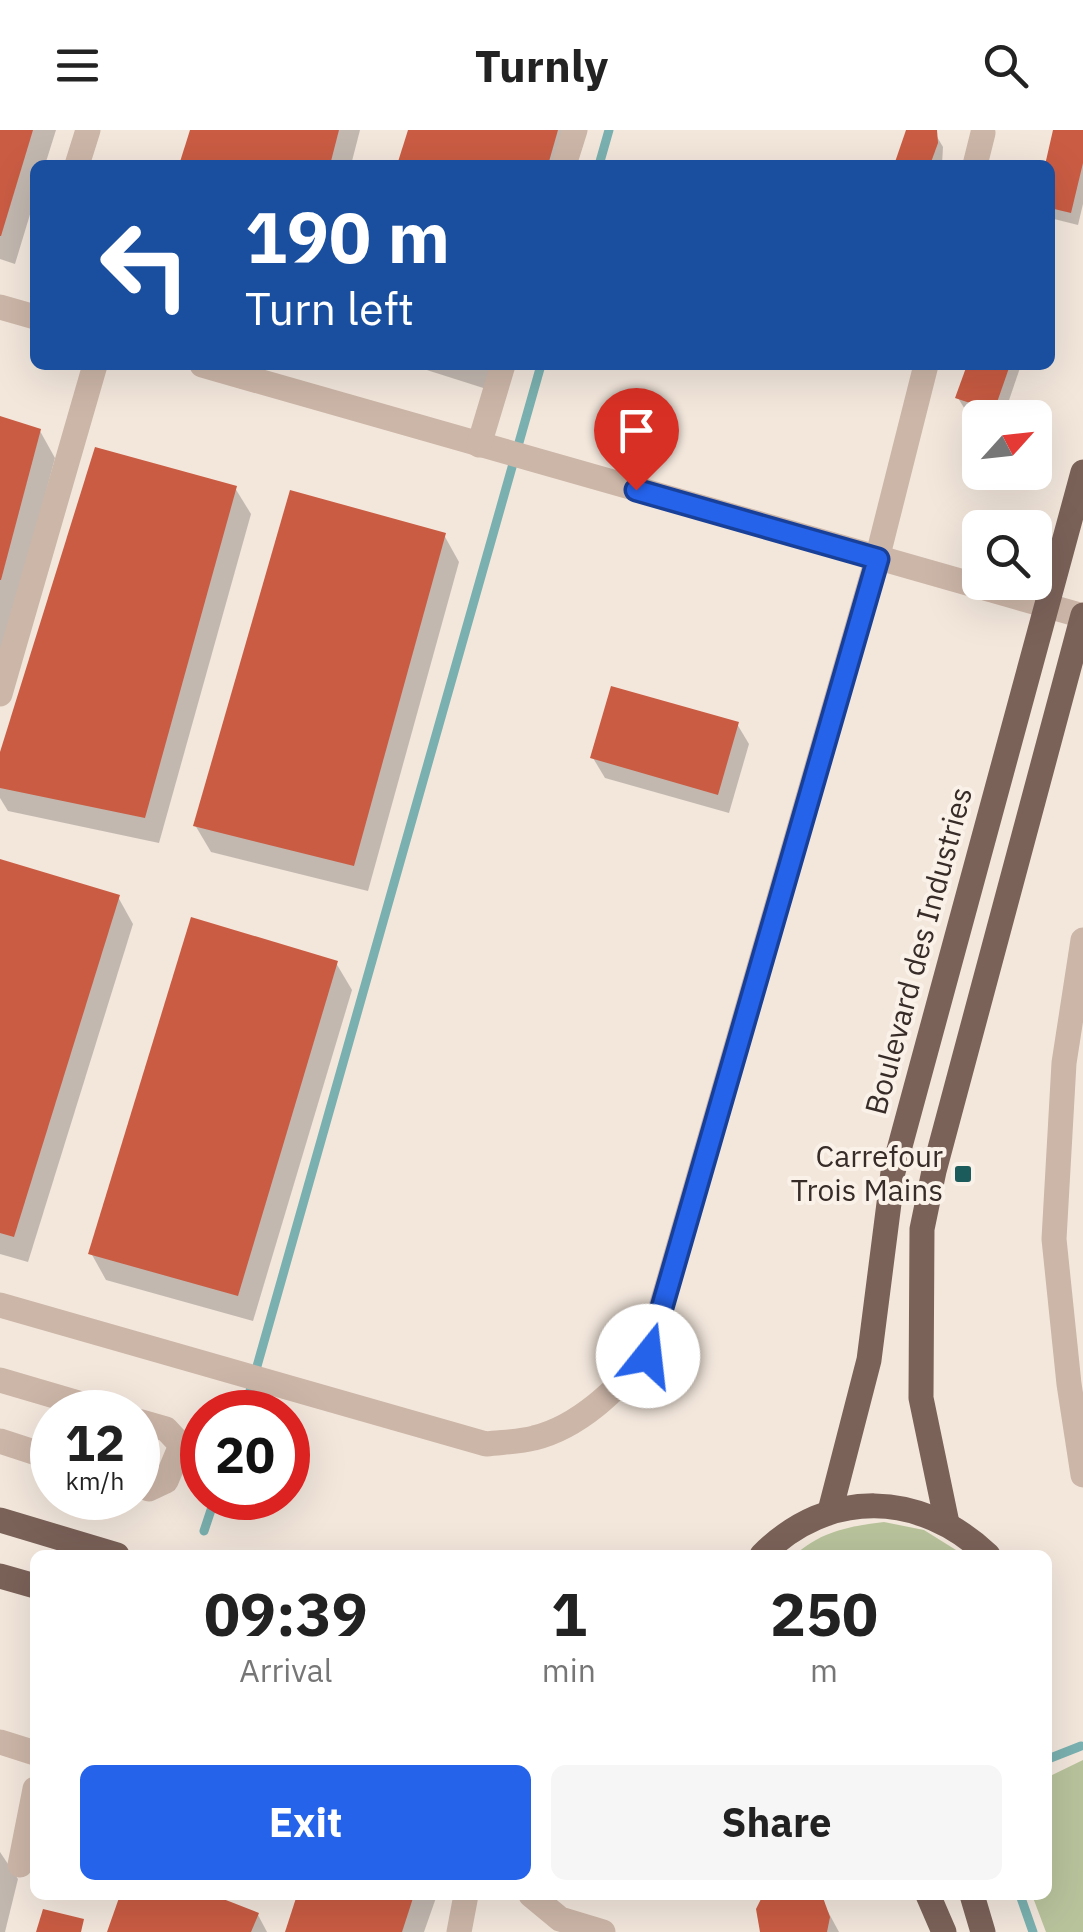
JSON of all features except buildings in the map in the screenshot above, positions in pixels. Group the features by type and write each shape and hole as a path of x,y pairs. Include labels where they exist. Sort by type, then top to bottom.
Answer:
{"main road":[{"name":"Boulevard des Industries","path":"830,1511 869,1360 893,1172 1083,472"},
{"path":"947,1523 921,1398 922,1230 934,1171 1083,616"},
{"path":"767,1550 784,1533 830,1511 870,1504 910,1509 947,1523 982,1550"},
{"path":"0,1520 100,1550"},
{"path":"0,1576 30,1585"},
{"path":"930,1900 944,1932"},
{"path":"974,1900 984,1932"}],"lane":[{"path":"79,160 88,130"},
{"path":"566,160 575,130"},
{"path":"977,160 983,133"},
{"path":"0,307 30,314"},
{"path":"0,694 94,370"},
{"path":"220,370 1083,616"},
{"path":"479,444 501,370"},
{"path":"0,1305 486,1444 534,1438 566,1426 611,1395 648,1356 878,559 925,370"},
{"path":"1083,940 1064,1063 1054,1239 1068,1384 1083,1475"},
{"path":"0,1380 34,1390"},
{"path":"160,1427 181,1445 166,1481 160,1484"},
{"path":"0,1441 30,1451"},
{"path":"0,1742 30,1751"},
{"path":"20,1866 30,1815"},
{"path":"459,1932 465,1900"},
{"path":"537,1900 560,1919 603,1932"}],"green space":[{"path":"884,1522 924,1530 956,1550 801,1550 826,1535"},
{"path":"1083,1760 1083,1932 1046,1932 1034,1900 1052,1900 1052,1775"}],"waterway":[{"path":"600,160 609,130"},
{"path":"250,1390 540,370"},
{"path":"204,1531 208,1520"},
{"path":"1052,1757 1081,1746"},
{"path":"1022,1900 1033,1932"}],"place":[{"name":"Carrefour Trois Mains","path":"963,1174"}],"route":[{"path":"636,490 878,559 648,1356"}]}
